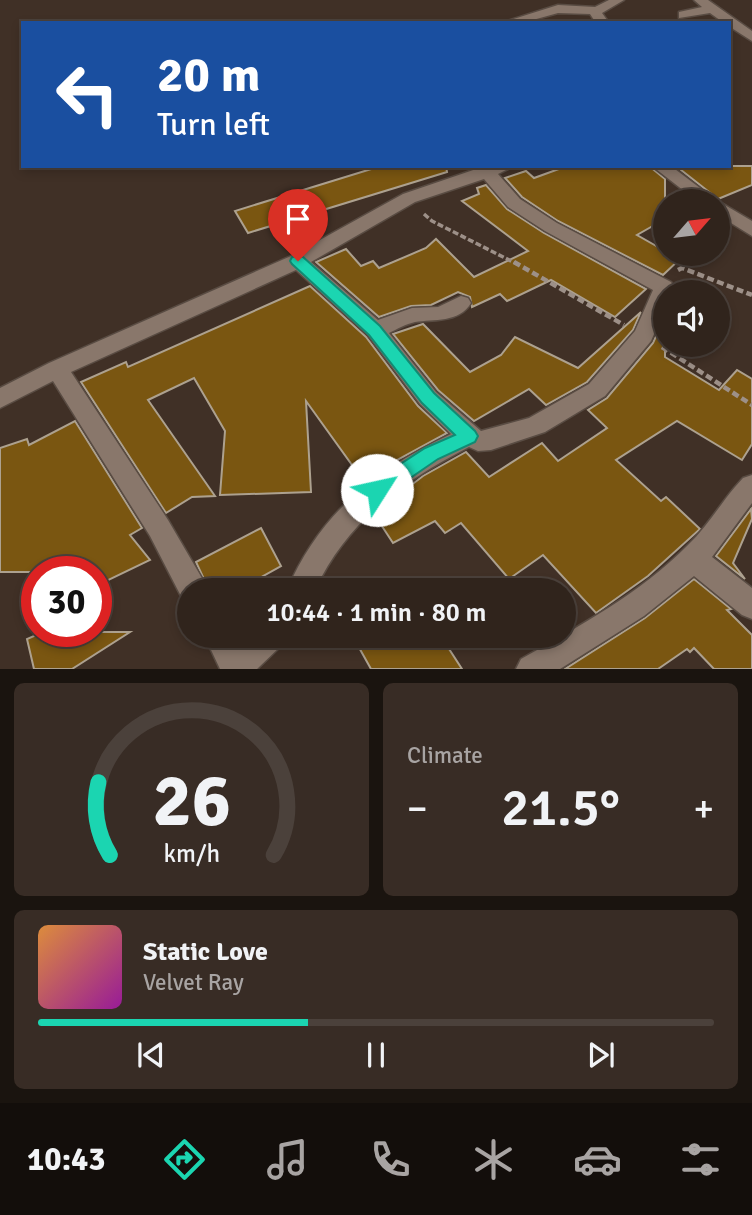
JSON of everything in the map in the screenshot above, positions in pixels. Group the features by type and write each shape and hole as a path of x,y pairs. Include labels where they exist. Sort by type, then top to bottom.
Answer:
{"street":[{"path":"514,21 558,9 600,17 618,0"},
{"path":"700,0 729,21"},
{"path":"684,15 712,9"},
{"path":"731,22 752,37"},
{"path":"663,168 692,189"},
{"path":"0,399 57,369 298,261 409,198 496,169 514,203 551,228 653,281"},
{"path":"730,215 752,230"},
{"path":"298,261 374,330 428,398 478,441 491,440 537,425 597,390 645,335 653,315"},
{"path":"374,330 400,318 441,314 461,303"},
{"path":"57,369 159,528 186,578"},
{"path":"306,578 314,558 347,515 390,480 431,454 469,436"},
{"path":"531,669 577,643 648,596 694,559 752,486"},
{"path":"694,559 752,606"},
{"path":"226,648 237,669 259,648"}],"path":[{"path":"409,198 432,221 489,248 645,335 752,405"},
{"path":"669,280 682,268 713,280"},
{"path":"730,287 752,295"}],"building":[{"path":"752,166 752,185 730,194 730,189 705,189 679,168"},
{"path":"375,168 446,168 447,172 248,233 235,211"},
{"path":"562,168 651,168 665,179 665,189 653,189 653,226 637,235 653,244 653,266 673,266 663,275 558,221 522,197 505,178 526,171 534,178"},
{"path":"486,185 507,209 544,233 646,289 615,317 551,280 507,301 500,294 472,307 470,297 458,292 431,305 411,306 379,317 316,262 346,249 361,266 373,261 379,268 426,248 436,239 474,277 528,251 462,201 479,194 477,188"},
{"path":"310,286 366,337 418,406 447,433 397,460 365,483 306,401 311,492 220,495 225,431 194,378 148,400 215,496 192,497 166,513 81,382 126,362 128,367"},
{"path":"641,312 633,330 587,382 546,405 529,389 474,421 438,390 393,334 423,324 470,372 501,355 515,337 578,368"},
{"path":"653,343 653,357 665,357 719,390 737,370 752,379 752,444 742,460 677,421 616,460 661,501 666,497 700,529 648,576 596,613 576,591 576,578 564,578 543,555 508,578 461,523 445,533 435,521 393,543 374,514 423,476 466,452 489,477 542,443 558,461 607,428 588,410 607,398"},
{"path":"75,421 142,528 130,535 150,560 112,578 112,556 21,556 21,572 0,572 0,448 27,439 29,445"},
{"path":"751,509 752,519 733,563 745,579 716,556"},
{"path":"261,528 281,566 260,578 203,578 196,562"},
{"path":"694,579 731,609 727,610 752,635 752,669 714,669 694,648 690,652 687,649 658,669 565,669 645,618"},
{"path":"112,632 130,632 112,643"},
{"path":"29,647 106,647 72,669 34,669"},
{"path":"359,648 448,648 462,669 371,669"}],"route":[{"path":"298,261 374,330 403,363 428,398 469,436 431,454 377,490"}]}
